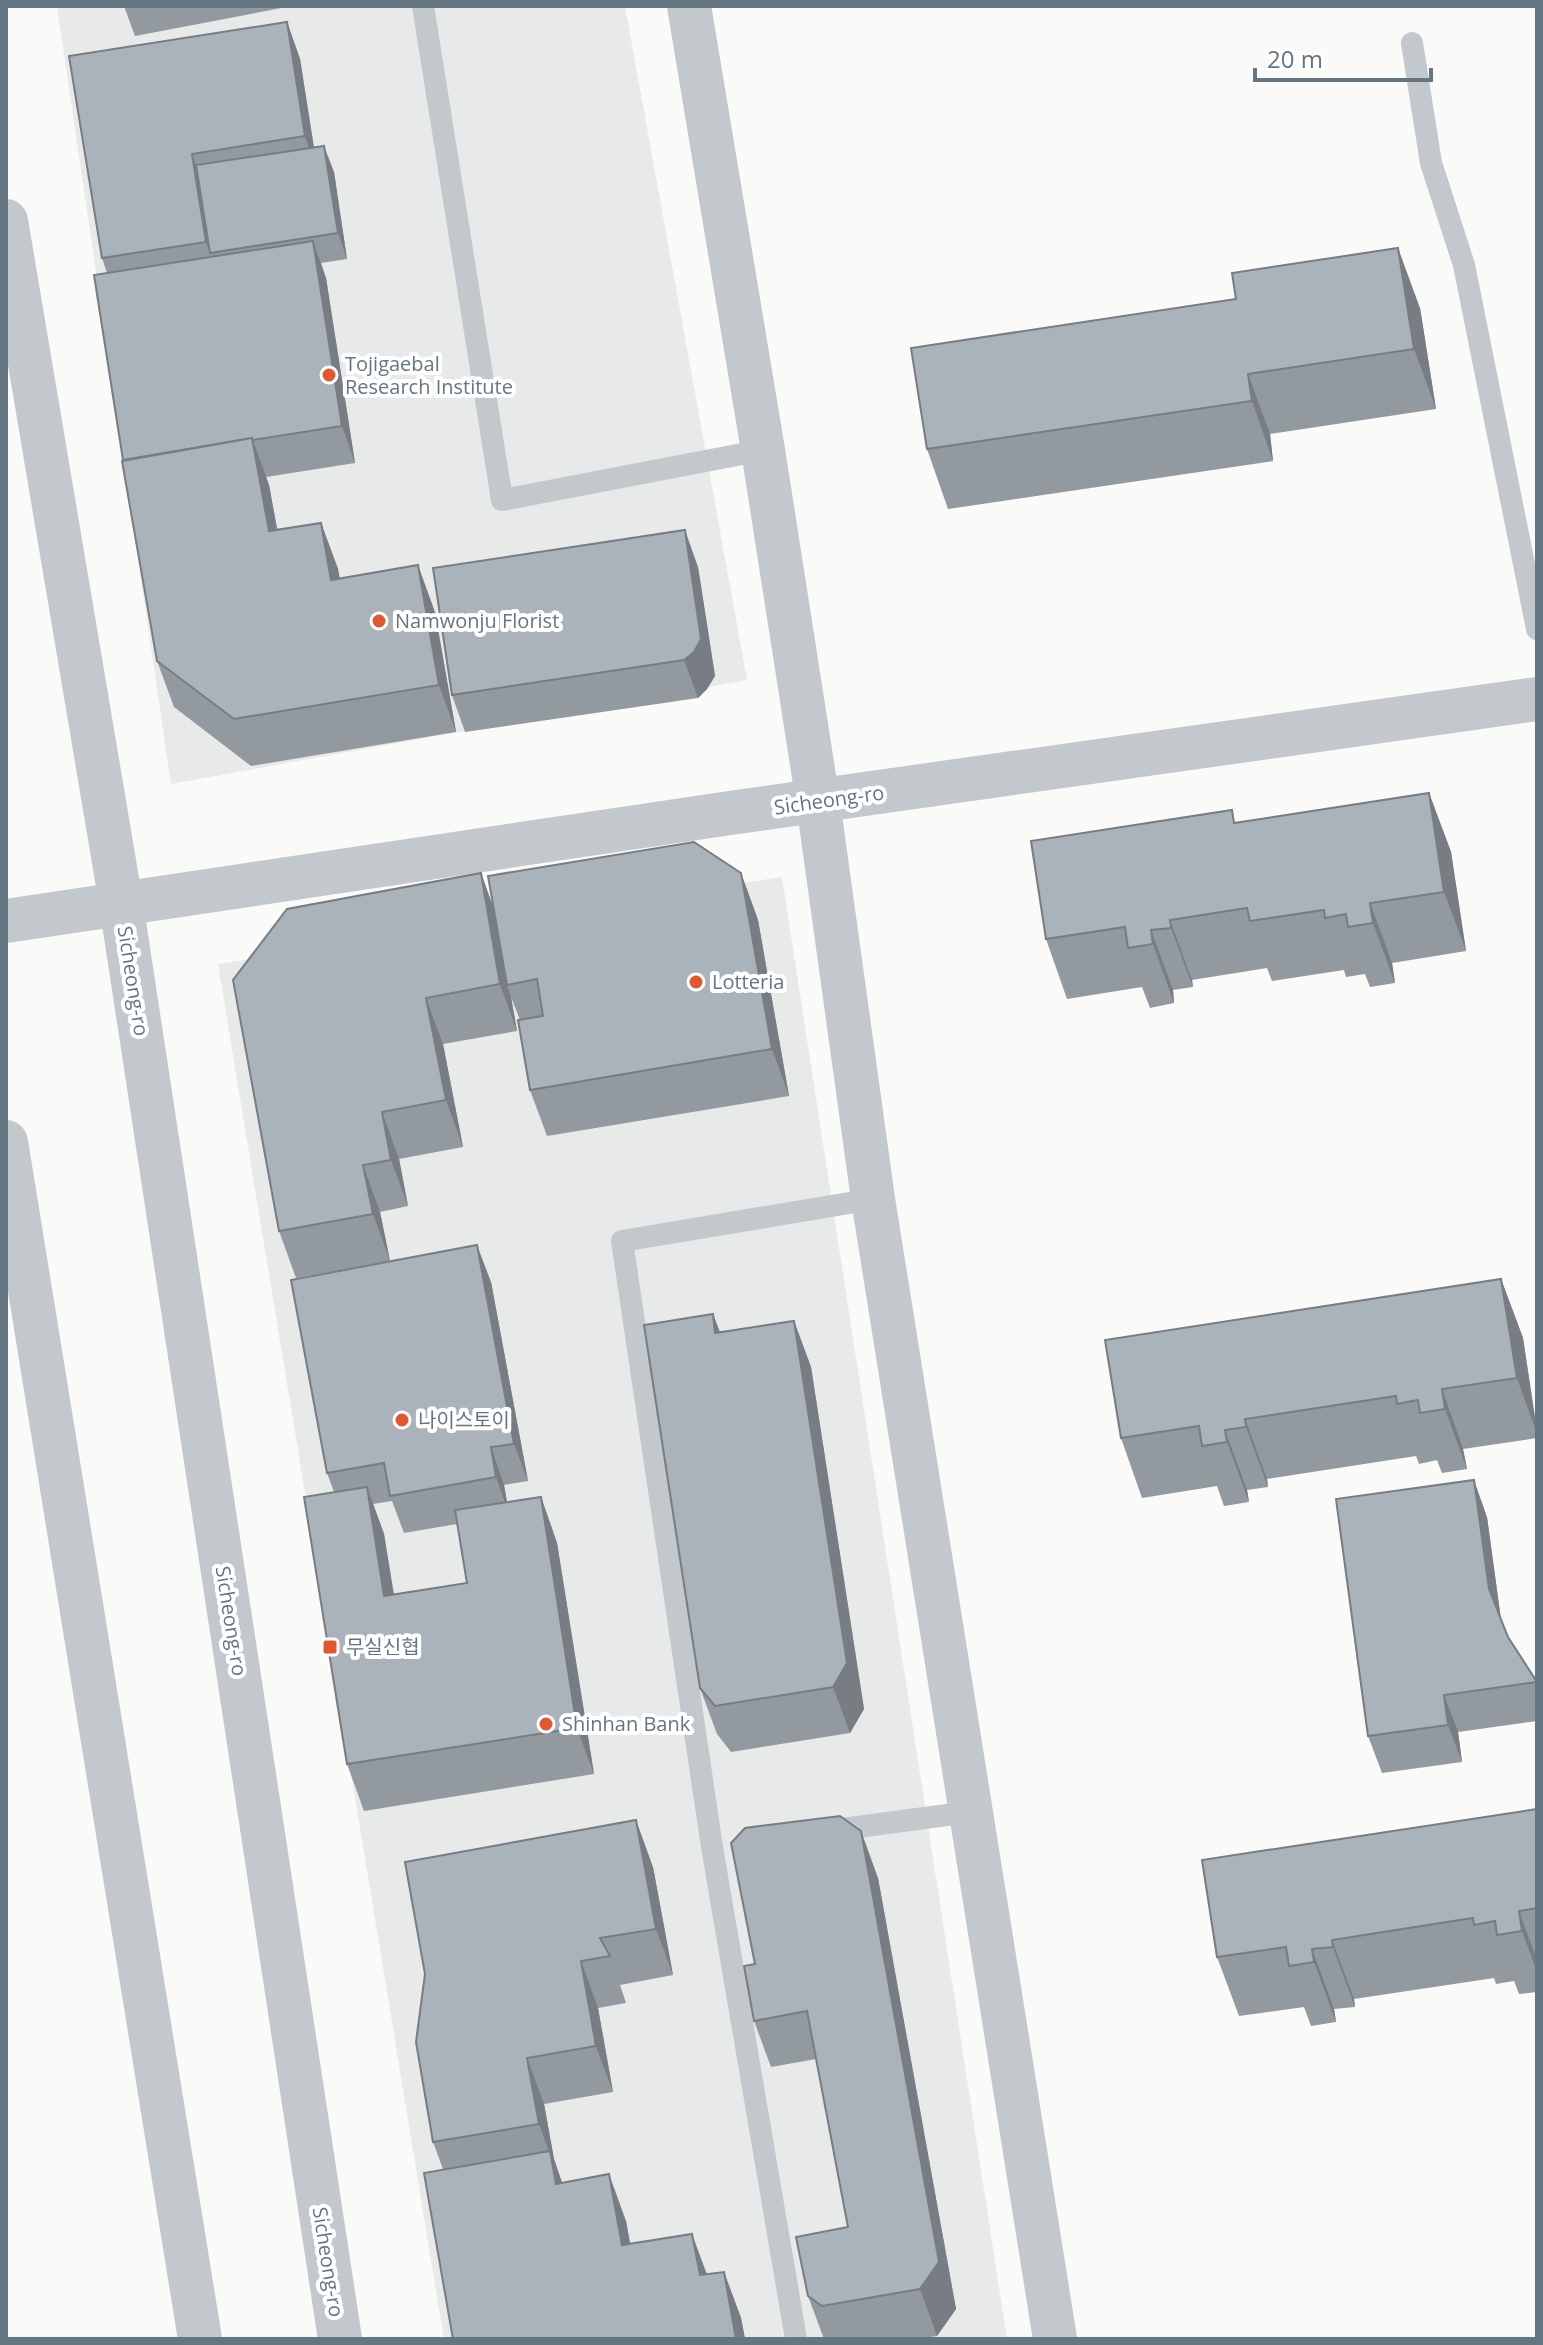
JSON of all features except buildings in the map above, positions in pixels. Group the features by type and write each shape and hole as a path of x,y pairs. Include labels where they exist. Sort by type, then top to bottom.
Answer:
{"street":[{"path":"689,6 763,450 818,802 873,1199 1055,2339"},
{"name":"Sicheong-ro","path":"6,221 121,903 340,2339"},
{"name":"Sicheong-ro","path":"121,903 714,815 1537,699"},
{"path":"6,921 121,903"},
{"path":"6,1142 200,2339"}],"lane":[{"path":"423,6 502,500 763,450"},
{"path":"1412,43 1431,163 1464,265 1537,629"},
{"path":"796,2339 622,1241 873,1199"},
{"path":"803,1835 969,1812"}],"shaded area":[{"path":"57,6 625,6 747,680 171,784"},
{"path":"782,877 1007,2339 444,2339 218,964"}],"place":[{"name":"Tojigaebal Research Institute","path":"329,375"},
{"name":"Namwonju Florist","path":"379,621"},
{"name":"Lotteria","path":"696,982"},
{"name":"나이스토이","path":"402,1420"},
{"name":"무실신협","path":"330,1647"},
{"name":"Shinhan Bank","path":"546,1724"}]}
